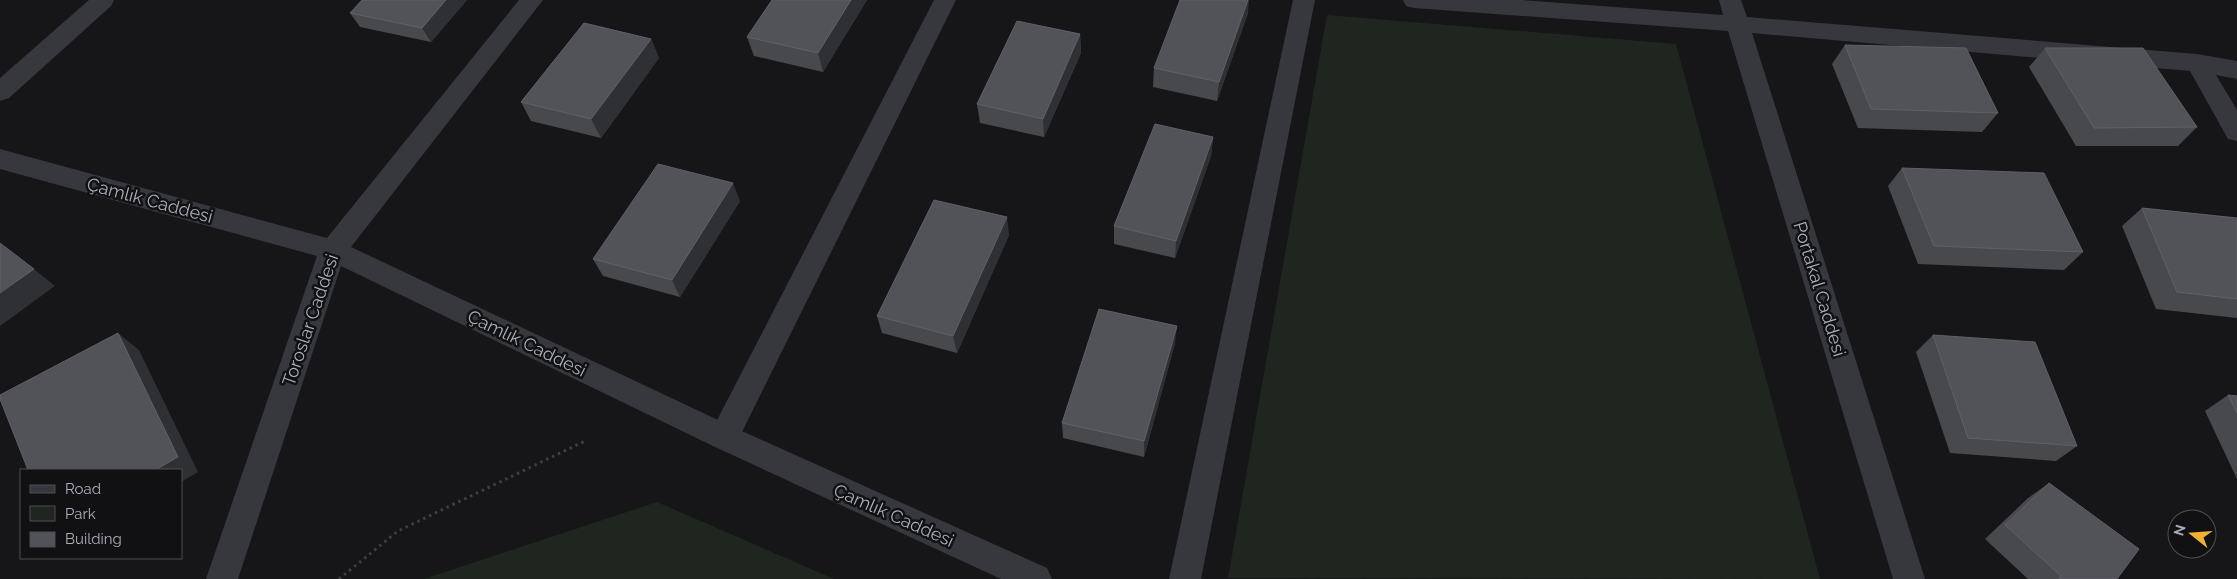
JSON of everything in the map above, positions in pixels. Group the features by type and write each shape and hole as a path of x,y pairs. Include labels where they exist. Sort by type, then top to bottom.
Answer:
{"street":[{"path":"0,92 103,0"},
{"name":"Toroslar Caddesi","path":"222,579 333,250 532,0"},
{"path":"724,437 945,0"},
{"path":"1184,579 1304,0"},
{"path":"1414,0 1734,12 2197,63 2237,70"},
{"name":"Portakal Caddesi","path":"1734,12 1909,579"},
{"path":"2197,63 2237,132"},
{"name":"Çamlık Caddesi","path":"0,159 333,250 724,437 1036,579"}],"path":[{"path":"339,579 398,531 585,441"}],"green space":[{"path":"1327,15 1676,44 1820,579 1228,578"},
{"path":"657,502 834,579 424,579"}],"building":[{"path":"362,0 446,0 422,28 350,13"},
{"path":"772,0 851,0 818,53 747,37"},
{"path":"1180,0 1248,0 1219,82 1154,68"},
{"path":"1017,21 1080,34 1043,119 977,104"},
{"path":"584,23 651,39 591,119 521,102"},
{"path":"1845,45 1966,48 1998,113 1871,109"},
{"path":"2045,48 2143,48 2197,127 2094,128"},
{"path":"1155,124 1213,137 1176,241 1114,226"},
{"path":"658,164 733,183 672,280 593,259"},
{"path":"1902,168 2044,173 2083,252 1934,246"},
{"path":"934,200 1007,217 953,336 877,316"},
{"path":"2142,208 2237,218 2237,299 2177,292"},
{"path":"0,243 34,269 0,293"},
{"path":"1099,309 1177,326 1144,441 1062,423"},
{"path":"118,333 178,457 157,469 28,469 0,395"},
{"path":"1933,335 2035,342 2077,446 1968,438"},
{"path":"2228,395 2237,396 2237,413"},
{"path":"2049,483 2139,549 2117,579 2059,579 2061,576 2005,525"}]}
